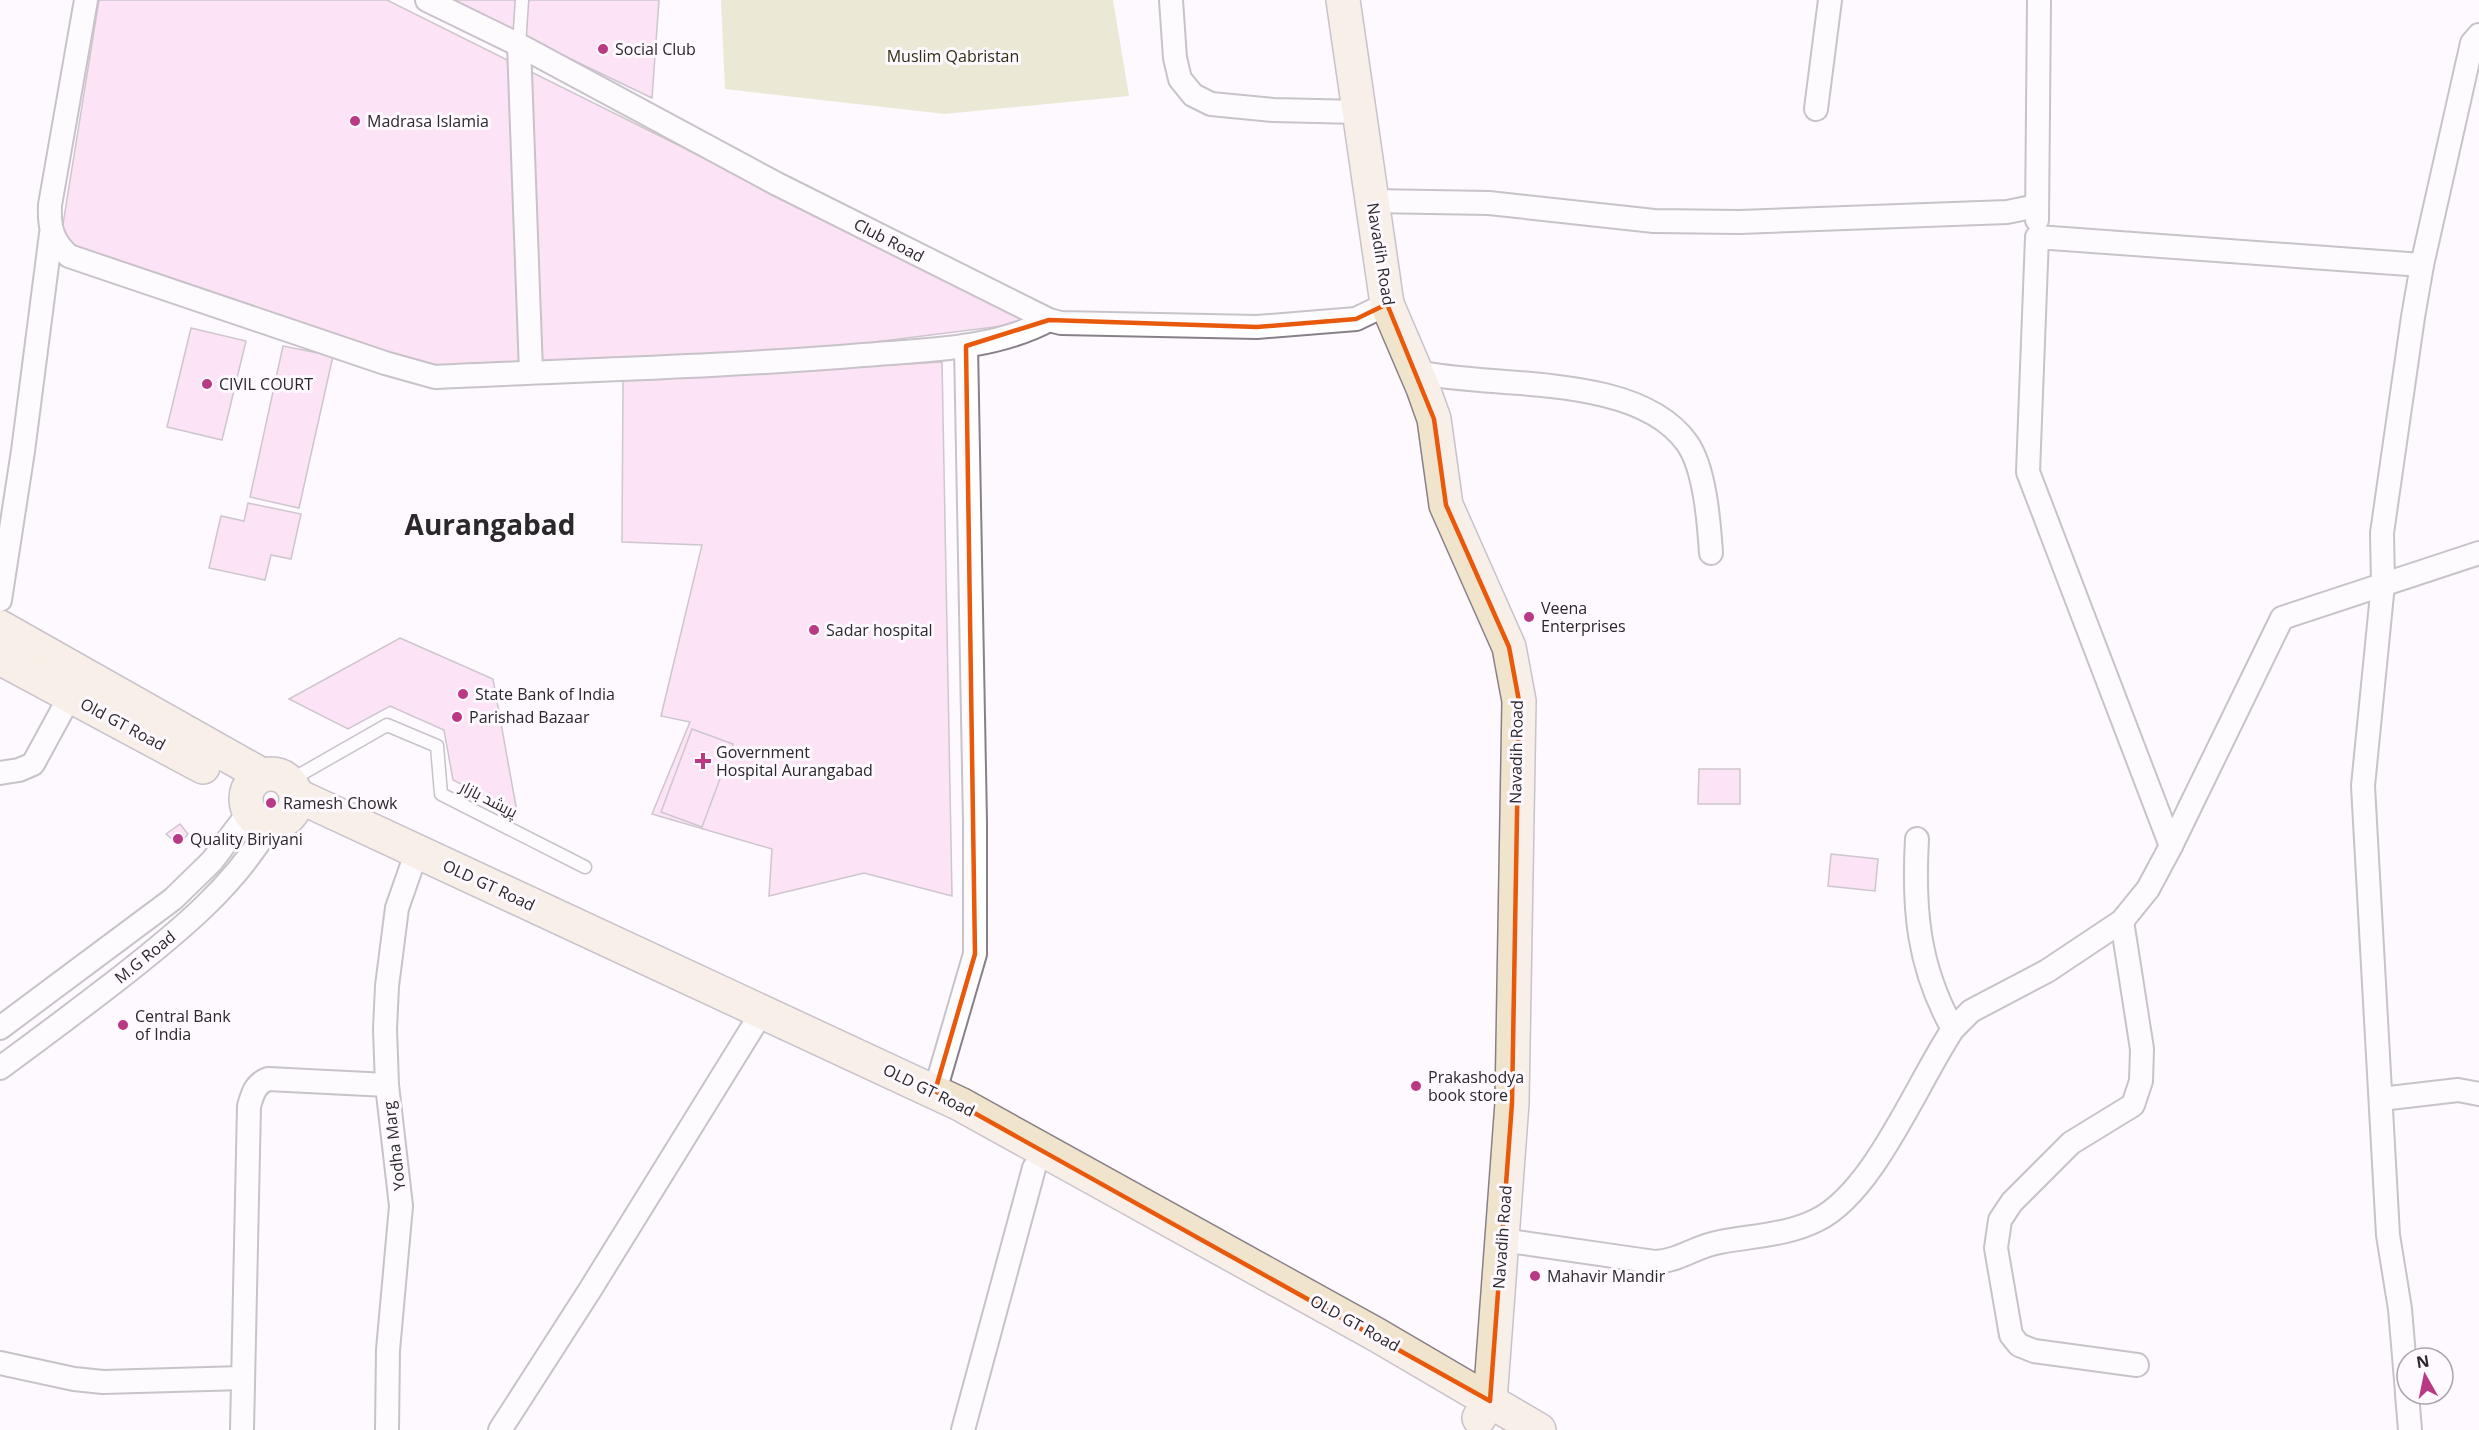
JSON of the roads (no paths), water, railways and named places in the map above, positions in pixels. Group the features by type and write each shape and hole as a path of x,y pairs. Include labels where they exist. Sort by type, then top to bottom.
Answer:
{"main road":[{"name":"Navadih Road","path":"1343,0 1387,304 1417,372 1434,418 1446,505 1509,647 1519,701 1512,1103 1488,1416"},
{"name":"OLD GT Road","path":"0,627 272,799 414,857 935,1091 1377,1335 1488,1416"},
{"name":"Old GT Road","path":"0,658 272,799"},
{"name":"OLD GT Road","path":"414,857 953,1124 1488,1416 1539,1430"}],"street":[{"path":"0,600 23,451 51,234 50,205 86,0"},
{"name":"Club Road","path":"427,0 519,45 777,184 1049,320 1070,323 1257,327 1356,319 1387,304"},
{"path":"1171,0 1175,58 1180,79 1192,95 1211,104 1273,110 1359,112"},
{"path":"1816,109 1830,0"},
{"path":"2039,0 2037,237 2028,472 2171,846"},
{"path":"2403,1346 2400,1309 2388,1235 2363,786 2383,584 2382,533 2422,265 2472,43 2479,35"},
{"path":"519,45 531,372"},
{"path":"1372,201 1489,203 1654,221 1740,222 2007,212 2037,207"},
{"path":"51,234 58,247 69,256 413,372 435,377 800,360 966,346 1032,329 1049,320"},
{"path":"2037,237 2422,265"},
{"path":"935,1091 975,954 975,811 966,346"},
{"path":"1417,372 1444,378 1551,385 1597,393 1638,406 1669,423 1688,444 1698,469 1709,514 1711,553"},
{"path":"1502,1240 1655,1262 1670,1261 1715,1242 1798,1228 1838,1208 1877,1160 1953,1029 1971,1011 2047,971 2122,921 2148,890 2282,618 2479,553"},
{"path":"0,773 19,770 33,764 70,696"},
{"name":"M.G Road","path":"0,1027 173,899 272,799"},
{"name":"M.G Road","path":"0,1068 58,1026 188,922 254,853 272,799"},
{"path":"1917,839 1915,885 1918,932 1929,976 1940,1007 1953,1029"},
{"name":"Yodha Marg","path":"387,1430 388,1350 401,1206 387,1085 385,1029 387,986 397,908 414,857"},
{"path":"2122,921 2142,1049 2141,1081 2133,1105 2071,1143 2012,1202 2000,1220 1996,1248 2012,1335 2019,1345 2034,1352 2138,1365"},
{"path":"500,1430 590,1290 754,1025"},
{"path":"242,1430 249,1106 252,1094 259,1083 268,1079 387,1085"},
{"path":"2380,1099 2458,1090 2479,1094"},
{"path":"963,1430 1034,1167"},
{"path":"0,1363 74,1379 103,1382 243,1378"},
{"path":"2408,1406 2410,1430"}],"lane":[{"path":"519,45 522,0"},
{"name":"پریشد بازار","path":"272,799 387,725 437,746 441,794 585,867"}],"place":[{"name":"Social Club","path":"603,49"},
{"name":"Madrasa Islamia","path":"355,121"},
{"name":"CIVIL COURT","path":"207,384"},
{"name":"Veena Enterprises","path":"1529,617"},
{"name":"Sadar hospital","path":"814,630"},
{"name":"State Bank of India","path":"463,694"},
{"name":"Parishad Bazaar","path":"457,717"},
{"name":"Government Hospital Aurangabad","path":"703,761"},
{"name":"Ramesh Chowk","path":"271,803"},
{"name":"Quality Biriyani","path":"178,839"},
{"name":"Central Bank of India","path":"123,1025"},
{"name":"Prakashodya book store","path":"1416,1086"},
{"name":"Mahavir Mandir","path":"1535,1276"}],"district":[{"name":"Aurangabad","path":"490,525"}],"park label":[{"name":"Muslim Qabristan","path":"953,56"}]}
